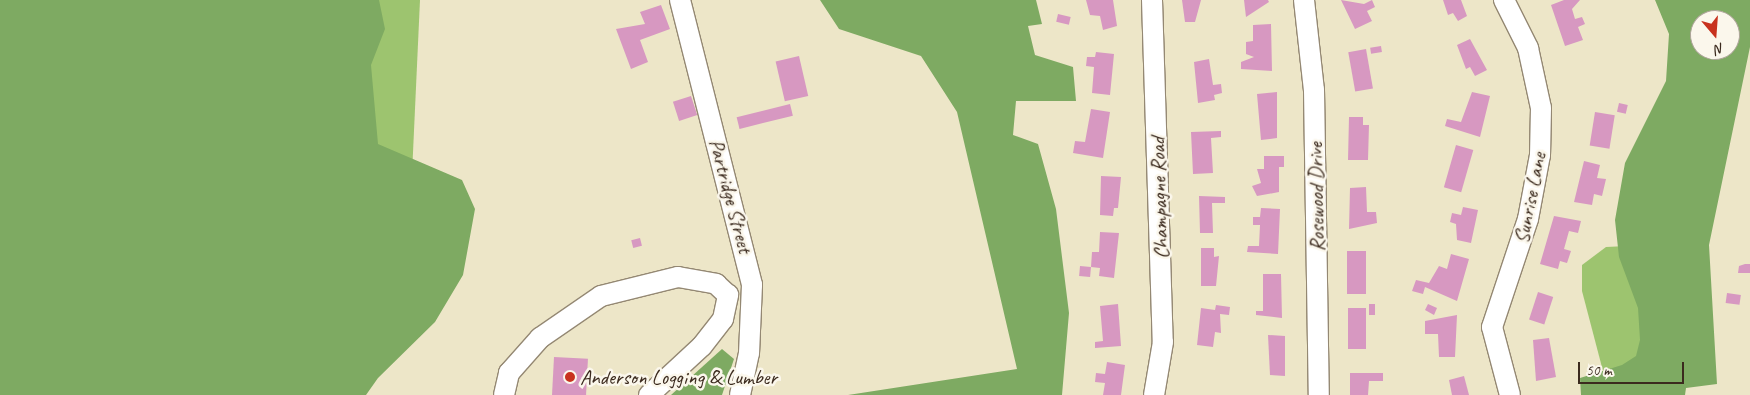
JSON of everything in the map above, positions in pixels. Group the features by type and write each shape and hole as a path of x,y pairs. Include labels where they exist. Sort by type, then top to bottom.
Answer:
{"street":[{"name":"Partridge Street","path":"680,0 752,285 749,353 740,395"},
{"name":"Champagne Road","path":"1152,0 1163,342 1154,395"},
{"name":"Rosewood Drive","path":"1304,0 1314,90 1319,395"},
{"name":"Sunrise Lane","path":"1504,0 1528,48 1541,108 1540,155 1530,210 1492,327 1510,395"},
{"path":"504,395 509,373 540,338 601,296 678,277 708,282 728,295"},
{"path":"728,295 752,285"},
{"path":"649,395 702,346 723,319 728,295"}],"green space":[{"path":"0,0 379,0 385,29 371,65 378,144 462,180 475,209 463,275 435,322 378,378 366,395 0,395"},
{"path":"231,0 420,0 411,196"},
{"path":"820,0 1036,0 1042,24 1028,26 1035,55 1073,67 1076,101 1016,101 1013,135 1038,144 1056,209 1069,313 1062,395 848,395 1017,369 957,112 921,56 839,29"},
{"path":"1655,0 1750,0 1750,47 1709,245 1717,384 1686,388 1685,395 1581,395 1580,378 1622,365 1636,356 1640,340 1638,308 1619,257 1615,220 1625,163 1666,81 1669,34"},
{"path":"1627,246 1655,348 1609,394 1582,291 1582,265 1606,247"},
{"path":"722,349 734,359 722,395 671,395"}],"building":[{"path":"1086,0 1113,0 1117,26 1103,30 1100,16 1090,15"},
{"path":"1182,0 1201,0 1195,22 1185,22"},
{"path":"1244,0 1268,0 1269,2 1246,17"},
{"path":"1341,0 1364,4 1372,0 1375,7 1367,11 1372,21 1355,29"},
{"path":"1443,0 1461,0 1467,16 1458,21 1453,13 1448,15"},
{"path":"1564,0 1580,0 1572,9 1575,19 1582,17 1585,24 1578,27 1583,40 1565,46 1551,5"},
{"path":"661,5 670,29 640,40 648,62 631,69 616,29 645,24 640,12"},
{"path":"1058,14 1071,17 1069,25 1056,22"},
{"path":"1271,24 1272,71 1241,69 1241,62 1254,57 1246,54 1246,42 1253,41 1253,25"},
{"path":"1470,39 1487,70 1475,76 1470,67 1466,69 1457,45"},
{"path":"1381,46 1382,52 1371,54 1370,48"},
{"path":"1366,49 1373,88 1355,92 1348,52"},
{"path":"1096,52 1114,54 1110,95 1092,93 1094,67 1086,66 1087,57 1095,57"},
{"path":"799,56 808,96 785,101 776,61"},
{"path":"1209,59 1213,85 1221,84 1222,93 1214,95 1215,100 1198,103 1194,62"},
{"path":"1277,92 1277,138 1261,140 1257,94"},
{"path":"1472,92 1490,96 1480,137 1445,126 1447,119 1461,122"},
{"path":"691,96 697,115 679,121 673,102"},
{"path":"1619,103 1628,105 1626,114 1617,112"},
{"path":"790,104 793,116 740,129 737,117"},
{"path":"1091,109 1110,112 1103,158 1073,153 1075,141 1085,142"},
{"path":"1595,112 1615,115 1609,149 1590,146"},
{"path":"1349,117 1363,117 1363,125 1369,125 1368,160 1348,160"},
{"path":"1221,131 1221,137 1211,138 1213,173 1193,174 1191,132"},
{"path":"1456,145 1473,150 1461,192 1444,187"},
{"path":"1264,156 1284,156 1284,167 1279,167 1279,192 1257,196 1252,186 1261,183 1257,169 1264,169"},
{"path":"1584,161 1600,165 1597,178 1606,179 1602,196 1594,194 1592,205 1574,202"},
{"path":"1101,176 1121,177 1118,208 1114,208 1113,216 1100,215"},
{"path":"1366,187 1367,212 1376,212 1377,223 1349,229 1350,188"},
{"path":"1199,196 1225,197 1225,203 1212,203 1213,233 1200,233"},
{"path":"1463,207 1478,210 1471,243 1457,240 1456,224 1450,222 1452,213 1461,215"},
{"path":"1261,208 1280,209 1278,254 1247,252 1248,246 1259,246 1260,225 1253,225 1253,217 1260,217"},
{"path":"1554,216 1581,221 1578,233 1569,231 1564,249 1571,251 1567,263 1560,261 1558,269 1540,264"},
{"path":"1100,232 1119,233 1114,278 1099,276 1100,268 1091,267 1092,252 1099,252"},
{"path":"640,238 642,246 633,248 631,240"},
{"path":"1201,248 1214,248 1214,257 1219,256 1216,286 1201,286"},
{"path":"1347,251 1366,251 1366,294 1347,294"},
{"path":"1451,254 1469,259 1457,301 1425,287 1423,294 1412,291 1416,280 1429,283 1439,266 1447,269"},
{"path":"1750,264 1750,273 1738,273 1739,266"},
{"path":"1080,266 1091,267 1090,277 1079,276"},
{"path":"1263,274 1281,274 1282,318 1256,315 1256,311 1263,311"},
{"path":"1538,292 1553,297 1544,325 1529,320"},
{"path":"1727,293 1741,295 1739,305 1726,303"},
{"path":"1118,304 1121,346 1095,348 1095,342 1103,341 1100,306"},
{"path":"1369,304 1375,304 1375,315 1369,315"},
{"path":"1428,304 1437,308 1434,315 1425,310"},
{"path":"1216,305 1230,307 1229,315 1220,314 1221,333 1215,332 1213,347 1197,345 1201,308 1215,310"},
{"path":"1348,308 1366,308 1366,349 1348,349"},
{"path":"1457,315 1455,357 1439,357 1438,334 1425,334 1425,321"},
{"path":"1268,335 1285,336 1285,376 1270,375"},
{"path":"1549,338 1556,377 1536,381 1533,340"},
{"name":"Anderson Logging & Lumber","path":"554,357 588,359 586,395 552,395"},
{"path":"1107,362 1125,365 1121,395 1103,395 1105,383 1095,382 1096,373 1105,374"},
{"path":"1350,373 1383,373 1383,381 1369,381 1368,395 1350,395"},
{"path":"1464,376 1469,395 1452,395 1449,380"}],"place":[{"name":"Anderson Logging & Lumber","path":"570,377"}]}
